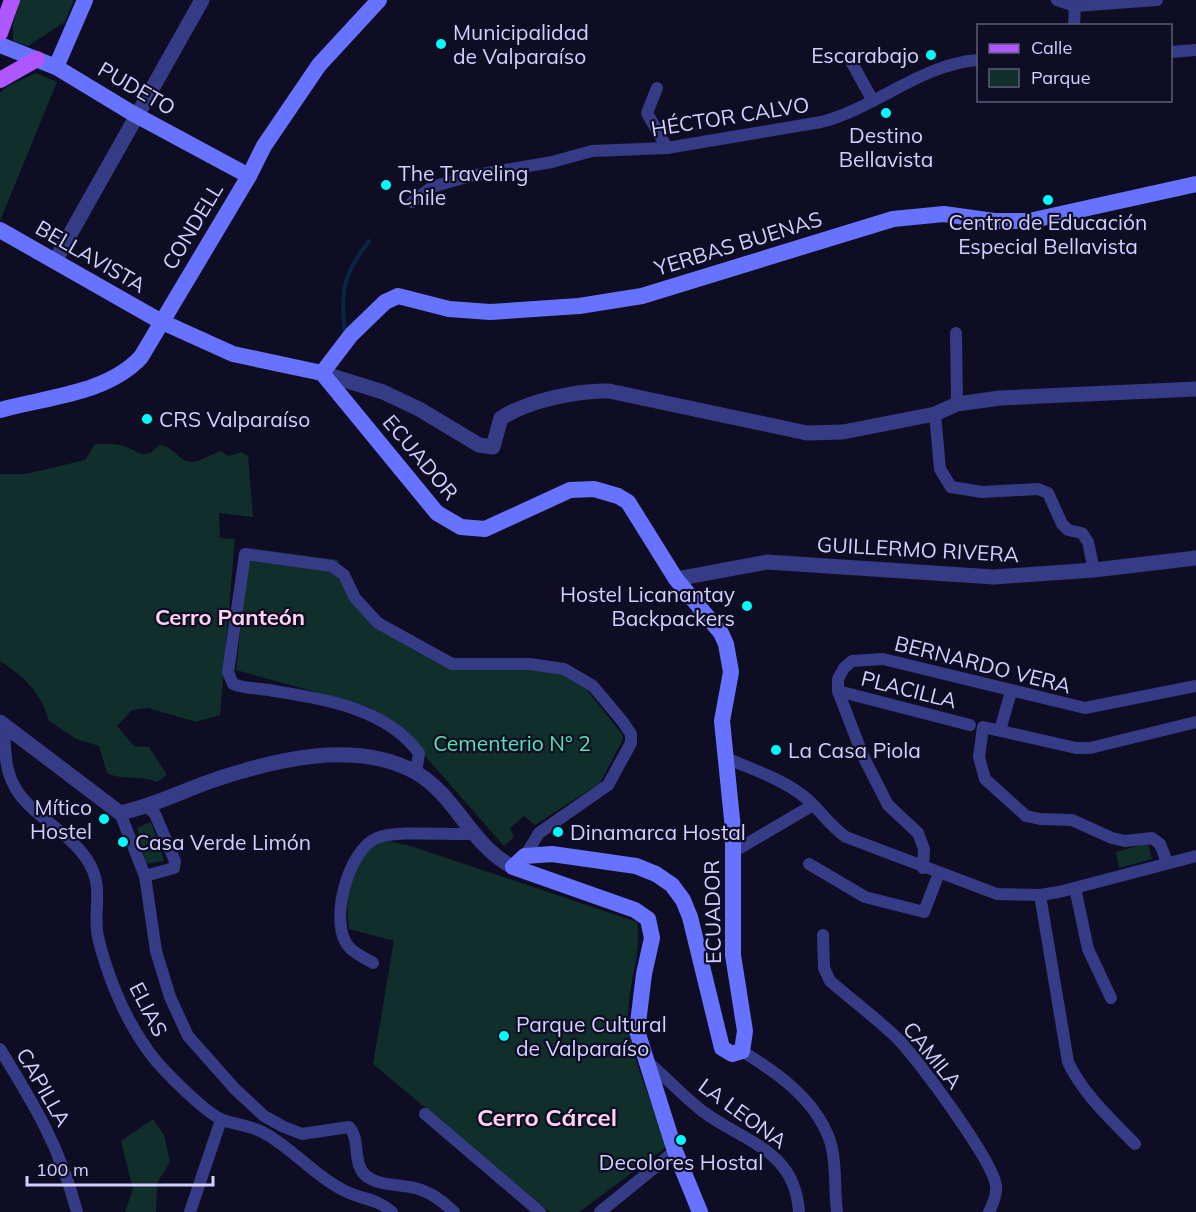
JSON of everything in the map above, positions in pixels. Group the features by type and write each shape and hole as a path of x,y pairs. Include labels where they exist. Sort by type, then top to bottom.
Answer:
{"main road":[{"path":"0,33 12,0"},
{"path":"56,68 85,0"},
{"name":"CONDELL","path":"0,410 84,389 117,376 141,357 160,321 249,176 264,146 319,65 379,0"},
{"name":"PUDETO","path":"0,45 56,68 138,116 249,176"},
{"path":"0,80 37,59"},
{"name":"YERBAS BUENAS","path":"322,373 351,335 385,302 398,296 467,311 600,304 642,296 893,219 944,214 994,221 1029,220 1196,184"},
{"name":"BELLAVISTA","path":"0,230 160,321 233,354 322,373"},
{"name":"ECUADOR","path":"322,373 444,519 461,527 485,529 570,490 607,492 628,502 676,579 721,633 726,644 731,672 723,708 733,852 733,955 745,1030 742,1051 732,1054 722,1048 690,917 683,900 672,885 656,874 636,866 552,854 519,862"},
{"path":"519,862 635,910 648,919 652,938 637,1021 644,1059 675,1151 700,1212"}],"street":[{"path":"55,261 202,0"},
{"path":"1057,0 1075,6 1156,0"},
{"path":"1074,24 1075,6"},
{"path":"1172,52 1196,50"},
{"name":"HÉCTOR CALVO","path":"412,202 432,187 470,176 552,162 592,151 667,148 821,122 873,101 939,68 977,60"},
{"path":"852,63 873,101"},
{"path":"657,88 647,113 667,148"},
{"path":"956,333 957,404"},
{"path":"322,373 392,396 486,447 493,447 501,418 511,412 572,394 594,391 616,393 807,433 843,432 935,414 957,404 1000,398 1196,389"},
{"path":"935,414 940,469 951,487 982,492 1038,489 1048,493 1062,524 1068,530 1082,533 1088,542 1094,570"},
{"path":"120,813 148,807 245,770 312,756 367,758 391,762 416,773 442,796 473,834 496,857 519,862 539,833 608,785 631,743 631,734 593,686 564,669 530,664 452,664 378,623 356,598 344,575 333,566 246,554 228,672 233,684 347,706 387,723 409,740 419,753 416,773"},
{"name":"GUILLERMO RIVERA","path":"676,579 767,562 994,577 1094,570 1196,558"},
{"name":"BERNARDO VERA","path":"838,691 841,673 852,661 884,659 1011,692 1085,708 1196,686"},
{"path":"838,691 863,756 888,805 918,833 924,849 923,868"},
{"name":"PLACILLA","path":"838,691 976,726 1076,748 1090,748 1196,722"},
{"path":"1000,730 1011,692"},
{"path":"4,724 120,813 145,876 156,951 170,997 188,1036 240,1093 264,1116 302,1134 349,1127 354,1137 359,1166 365,1175 374,1181 416,1188 437,1196 454,1212"},
{"name":"ELIAS","path":"4,724 7,767 12,784 24,802 85,856 96,875 99,900 98,934 123,1006 147,1050 170,1077 221,1120 265,1133 339,1188 372,1198 392,1212"},
{"path":"976,726 984,779 1026,816 1072,820 1125,841 1152,838 1160,844 1167,862"},
{"path":"726,758 790,787 813,805 833,828 846,837 923,868 997,894 1040,895 1196,856"},
{"path":"733,852 813,805"},
{"path":"145,876 174,868 175,861 155,814 148,807"},
{"path":"373,963 349,948 339,926 343,895 350,869 363,848 376,838 394,835 473,834"},
{"path":"809,864 865,897 924,912 939,873"},
{"path":"1075,888 1088,949 1111,998"},
{"path":"1040,895 1068,1062 1074,1076 1135,1144"},
{"name":"CAMILA","path":"824,935 824,968 830,981 897,1038 944,1099 991,1169 996,1195 989,1212"},
{"name":"CAPILLA","path":"0,1049 52,1137 66,1169 77,1212"},
{"path":"742,1051 779,1075 801,1095 820,1122 829,1139 837,1212"},
{"name":"LA LEONA","path":"644,1059 699,1108 717,1121 758,1142 770,1153 786,1170 793,1186 799,1212"},
{"path":"240,1093 265,1133"},
{"path":"425,1114 540,1212"},
{"path":"190,1212 221,1120"},
{"path":"600,1212 675,1151"}],"green space":[{"path":"20,0 74,0 65,22 28,46 13,41 13,25"},
{"path":"36,73 57,82 0,221 0,93 8,86"},
{"path":"95,444 117,444 144,454 159,445 168,448 188,462 203,459 220,451 229,456 241,452 248,456 253,517 219,513 220,538 235,539 220,715 196,722 148,708 132,710 117,726 134,746 149,747 167,775 157,782 107,773 99,746 76,739 49,721 42,702 31,686 0,661 0,474 26,474 85,460"},
{"name":"Cementerio N° 2","path":"249,548 338,560 338,578 359,604 380,620 459,664 562,673 576,679 622,734 623,739 600,783 535,825 524,816 510,828 514,837 504,846 418,748 369,707 236,670"},
{"path":"151,822 164,861 146,864 137,828"},
{"name":"Parque Cultural de Valparaíso","path":"384,840 411,846 637,922 638,947 629,1001 629,1027 635,1058 668,1146 579,1212 550,1212 373,1064 394,941 349,929 348,900 351,878 358,858 365,849"},
{"path":"1148,843 1152,859 1119,868 1116,852"},
{"path":"153,1119 164,1135 170,1162 157,1183 156,1212 125,1212 133,1189 121,1141"}],"waterway":[{"path":"345,333 343,306 345,284 360,253 369,241"}],"place":[{"name":"Municipalidad de Valparaíso","path":"441,44"},
{"name":"Escarabajo","path":"931,55"},
{"name":"Destino Bellavista","path":"886,113"},
{"name":"The Traveling Chile","path":"386,185"},
{"name":"Centro de Educación Especial Bellavista","path":"1048,200"},
{"name":"CRS Valparaíso","path":"147,419"},
{"name":"Hostel Licanantay Backpackers","path":"747,606"},
{"name":"La Casa Piola","path":"776,750"},
{"name":"Mítico Hostel","path":"104,819"},
{"name":"Dinamarca Hostal","path":"558,832"},
{"name":"Casa Verde Limón","path":"123,842"},
{"name":"Parque Cultural de Valparaíso","path":"504,1036"},
{"name":"Decolores Hostal","path":"681,1140"}],"district":[{"name":"Cerro Panteón","path":"230,617"},
{"name":"Cerro Cárcel","path":"547,1117"}]}
